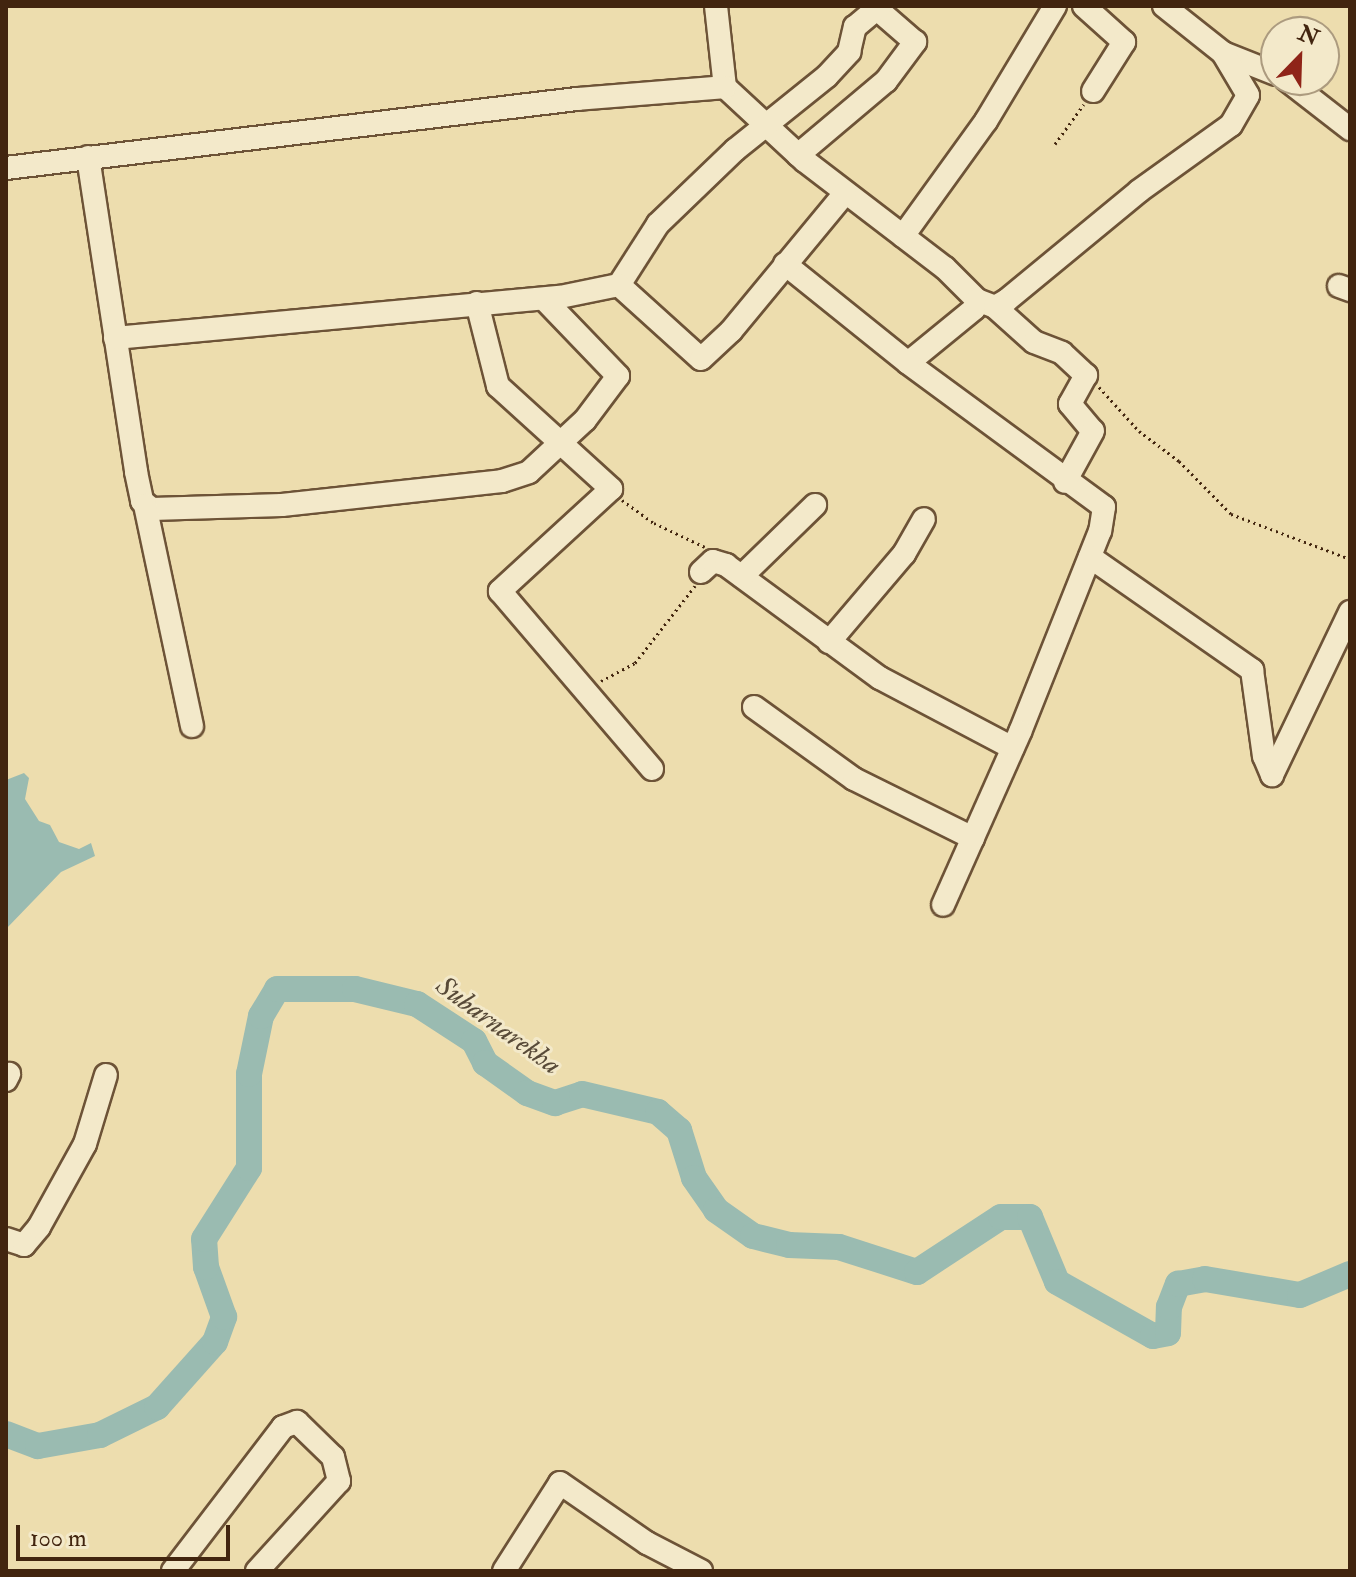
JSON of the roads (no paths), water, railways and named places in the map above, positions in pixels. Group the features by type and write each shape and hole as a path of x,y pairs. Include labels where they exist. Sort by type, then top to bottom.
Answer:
{"street":[{"path":"716,6 725,87 767,128 845,193 1034,342 1062,353 1086,375 1070,404 1093,431 1065,482"},
{"path":"903,236 986,121 1055,6"},
{"path":"1084,6 1124,42 1093,91"},
{"path":"1164,6 1223,53 1260,68"},
{"path":"115,338 544,299 619,285 658,224 846,56 855,27 878,7 915,42 886,81 798,155"},
{"path":"908,363 974,309 1238,117 1248,95 1223,53"},
{"path":"6,168 577,99 725,87"},
{"path":"1308,96 1350,129"},
{"path":"88,157 115,338 145,505 192,726"},
{"path":"619,285 701,359 731,331 845,193"},
{"path":"785,264 908,363 1065,482 1104,507 1090,557 1013,748 943,905"},
{"path":"145,505 186,511 282,505 502,481 529,472 593,411 618,374 544,299"},
{"path":"477,303 493,380 611,489 500,591 652,769"},
{"path":"742,576 815,505"},
{"path":"829,642 904,554 924,519"},
{"path":"1090,557 1252,670 1264,756 1272,775 1350,612"},
{"path":"709,567 742,576 829,642 903,692 1013,748"},
{"path":"754,707 854,779 973,838"},
{"path":"6,1239 24,1245 39,1227 85,1144 106,1075"},
{"path":"173,1571 283,1427 297,1422 333,1457 339,1481 257,1571"},
{"path":"504,1571 560,1483 647,1543 701,1571"}],"water":[{"path":"24,773 29,778 25,799 39,821 50,825 59,842 79,849 91,843 95,856 61,872 6,929 6,780"}],"waterway":[{"name":"Subarnarekha","path":"6,1434 38,1446 100,1435 157,1407 215,1342 224,1317 206,1267 204,1239 249,1168 249,1074 261,1016 277,989 355,989 417,1004 474,1041 485,1063 527,1093 555,1103 582,1094 658,1112 679,1130 694,1178 716,1210 753,1236 789,1245 839,1247 917,1272 1001,1217 1030,1217 1057,1282 1153,1336 1168,1333 1169,1307 1178,1284 1205,1279 1300,1295 1350,1274"}]}
